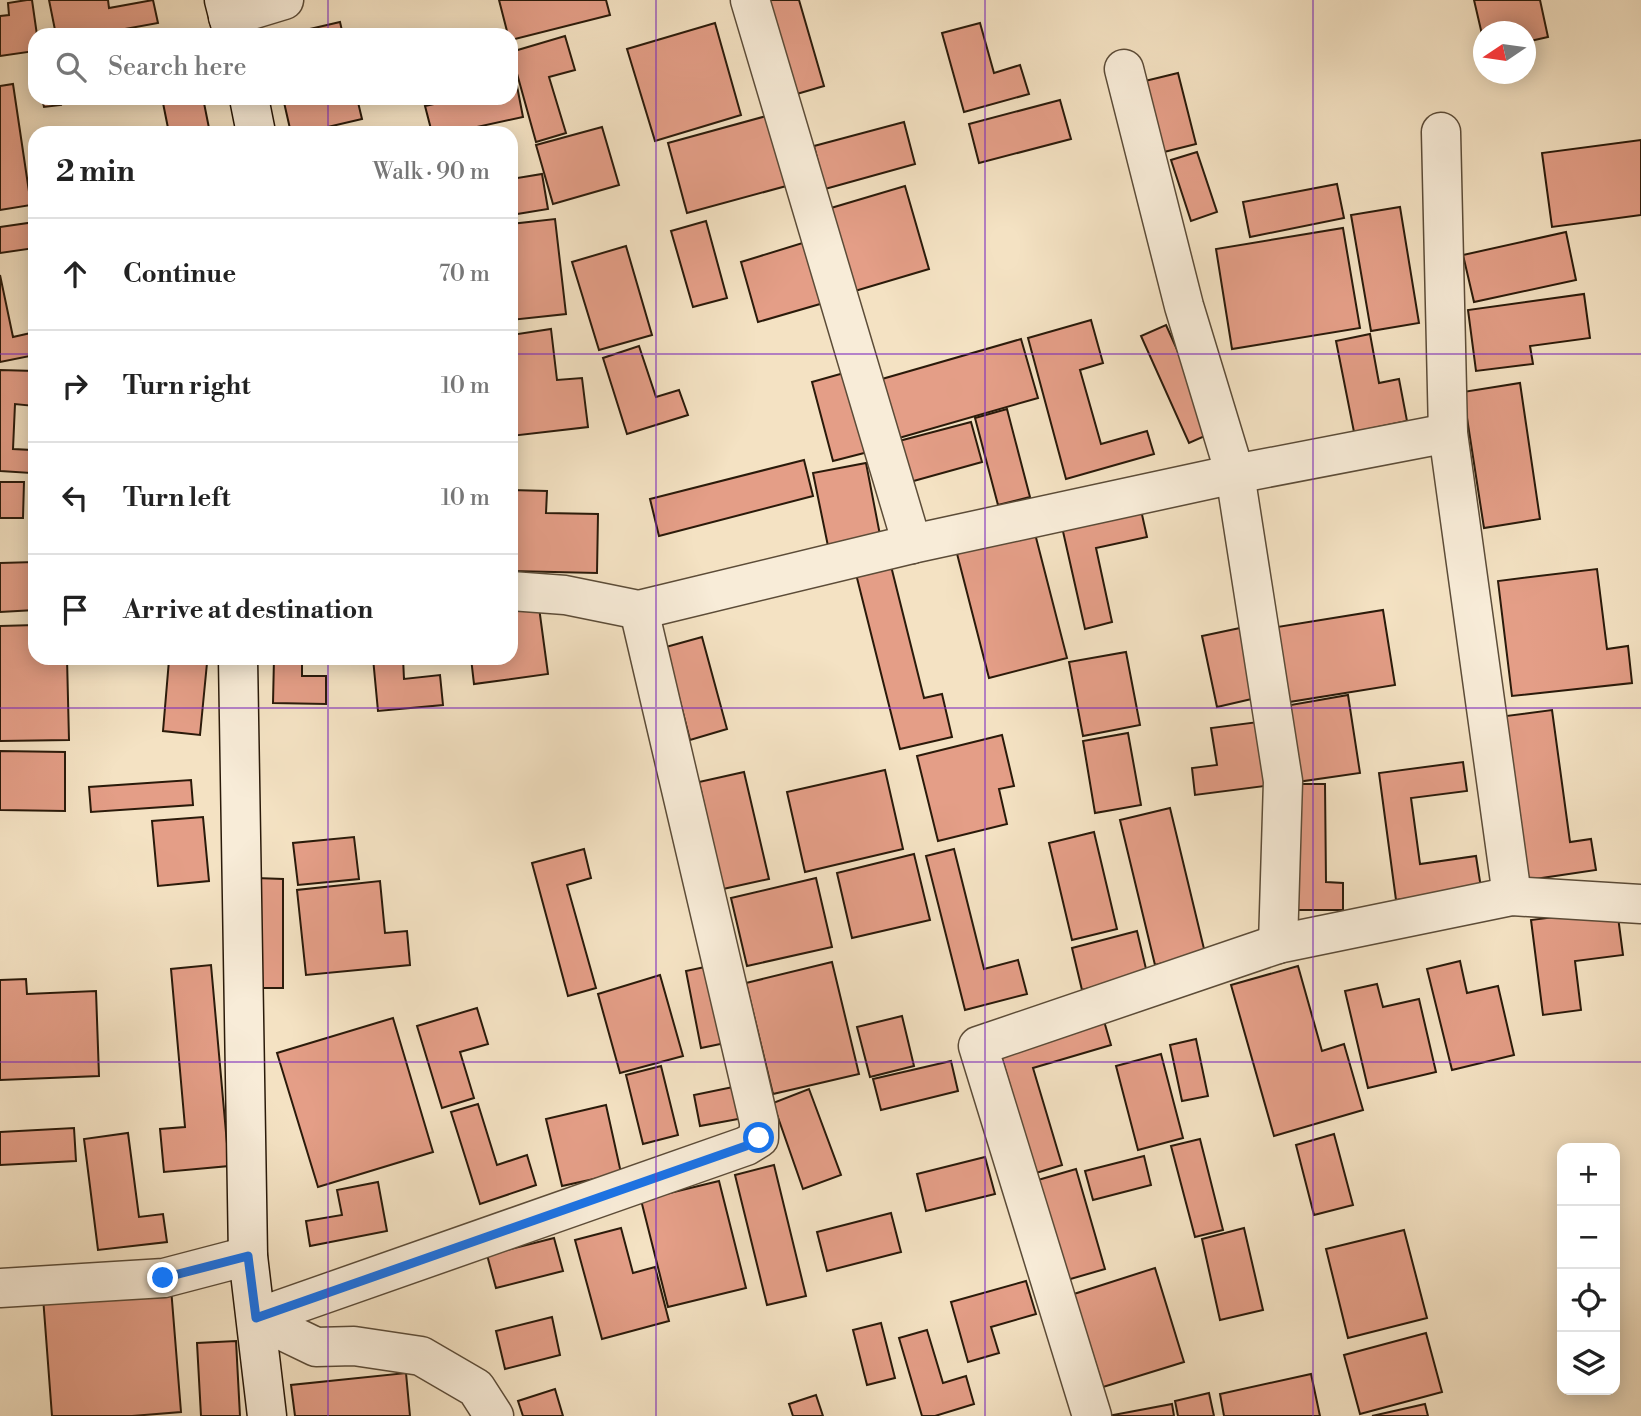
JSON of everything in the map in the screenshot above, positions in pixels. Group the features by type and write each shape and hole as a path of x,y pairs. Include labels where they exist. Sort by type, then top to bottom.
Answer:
{"street":[{"path":"228,17 284,0"},
{"path":"750,0 912,544"},
{"path":"1124,69 1184,306 1235,474 1283,781 1278,944"},
{"path":"250,105 255,126"},
{"path":"1441,132 1448,433 1512,895"},
{"path":"518,591 565,595 639,610 912,544 1235,474 1448,433"},
{"path":"256,1318 746,1146 759,1138 760,1122 639,610"},
{"path":"238,665 248,1256 267,1416"},
{"path":"1093,1416 978,1046 1278,944 1512,895 1641,904"},
{"path":"0,1288 163,1278 248,1256"},
{"path":"256,1318 316,1347 354,1346 421,1356 476,1388 494,1416"}],"building":[{"path":"32,0 36,28 28,28 28,52 0,56 0,16 9,15 8,3"},
{"path":"49,0 108,0 109,8 153,0 158,23 130,28 55,28"},
{"path":"499,0 606,0 610,15 518,38 518,28 506,28"},
{"path":"762,0 799,0 824,86 790,96"},
{"path":"1474,0 1540,0 1548,37 1536,40 1536,21 1479,21"},
{"path":"340,22 341,28 314,28"},
{"path":"715,23 741,115 655,141 627,49"},
{"path":"980,23 994,73 1020,65 1029,94 964,112 942,33"},
{"path":"565,36 575,70 549,77 566,133 536,142 518,77 518,50"},
{"path":"1178,73 1196,144 1164,152 1145,81"},
{"path":"13,84 28,185 28,205 0,210 0,86"},
{"path":"518,91 523,117 481,126 430,126 425,106 518,105"},
{"path":"1060,100 1071,139 979,163 969,124"},
{"path":"163,105 204,105 209,126 168,126"},
{"path":"285,105 359,105 362,119 332,126 289,126"},
{"path":"770,115 790,185 687,213 668,143"},
{"path":"904,122 915,164 825,189 814,146"},
{"path":"602,127 619,185 553,204 536,145"},
{"path":"1641,140 1641,215 1552,227 1542,153"},
{"path":"1197,152 1217,212 1191,221 1171,160"},
{"path":"542,174 548,209 518,214 518,178"},
{"path":"1337,184 1344,218 1250,237 1243,202"},
{"path":"905,186 929,269 855,291 831,208"},
{"path":"1400,207 1419,323 1371,331 1351,215"},
{"path":"555,219 566,314 518,319 518,223"},
{"path":"706,221 727,298 693,307 671,231"},
{"path":"28,223 28,249 0,253 0,227"},
{"path":"1343,228 1360,328 1232,349 1216,249"},
{"path":"1566,232 1576,280 1474,302 1463,255"},
{"path":"809,241 827,302 758,322 741,262"},
{"path":"626,246 652,335 599,350 572,262"},
{"path":"0,275 13,337 28,334 28,356 0,362"},
{"path":"1584,294 1590,338 1530,346 1533,364 1476,371 1468,310"},
{"path":"1091,320 1103,363 1080,370 1101,444 1147,431 1154,454 1066,479 1028,338"},
{"path":"1166,325 1214,432 1189,443 1141,336"},
{"path":"551,329 557,380 582,378 588,427 518,435 518,334"},
{"path":"1370,334 1379,383 1399,379 1407,421 1354,432 1336,341"},
{"path":"1021,339 1038,398 899,438 882,379"},
{"path":"639,346 656,397 679,390 688,415 627,434 603,358"},
{"path":"0,370 28,371 28,405 15,404 13,449 28,450 28,473 0,471"},
{"path":"851,371 872,451 833,461 812,382"},
{"path":"1520,383 1540,519 1484,528 1463,392"},
{"path":"1007,409 1030,497 998,505 975,418"},
{"path":"971,422 982,462 910,482 899,441"},
{"path":"804,460 813,496 659,536 650,499"},
{"path":"866,463 880,535 828,546 813,473"},
{"path":"0,482 24,482 23,518 0,518"},
{"path":"518,490 547,491 546,513 598,514 597,573 518,571"},
{"path":"1141,510 1147,537 1096,548 1112,622 1085,629 1062,527"},
{"path":"1032,522 1067,658 989,678 954,542"},
{"path":"28,562 28,610 0,612 0,563"},
{"path":"890,562 924,698 942,694 952,737 900,749 855,570"},
{"path":"1597,569 1607,649 1628,646 1632,683 1512,696 1498,581"},
{"path":"538,600 548,674 474,684 472,665 518,665 518,602"},
{"path":"1383,610 1395,685 1283,703 1271,628"},
{"path":"28,625 28,665 67,665 69,740 0,741 0,626"},
{"path":"1240,628 1256,698 1217,707 1202,636"},
{"path":"702,637 727,729 690,740 666,647"},
{"path":"1126,652 1140,725 1083,736 1069,662"},
{"path":"169,665 207,665 200,735 163,731"},
{"path":"274,665 302,665 302,676 326,676 326,704 273,703"},
{"path":"374,665 403,665 404,679 440,675 443,705 378,711"},
{"path":"1348,695 1360,773 1297,782 1285,706"},
{"path":"1552,710 1570,842 1591,839 1596,870 1528,880 1506,716"},
{"path":"1258,722 1265,786 1195,795 1192,768 1217,765 1211,728"},
{"path":"1128,733 1141,805 1095,813 1083,741"},
{"path":"1002,735 1014,786 999,789 1007,824 938,841 917,756"},
{"path":"0,751 65,752 65,811 0,810"},
{"path":"1463,762 1467,791 1411,798 1420,864 1476,856 1481,888 1396,900 1379,773"},
{"path":"885,770 903,849 805,872 787,792"},
{"path":"744,772 769,879 723,889 699,782"},
{"path":"191,780 193,805 91,812 89,787"},
{"path":"1297,784 1325,784 1326,882 1343,883 1343,910 1298,910"},
{"path":"1170,808 1205,953 1155,965 1120,820"},
{"path":"203,817 209,881 158,886 152,821"},
{"path":"1094,832 1117,929 1072,940 1049,843"},
{"path":"354,837 359,879 298,885 293,843"},
{"path":"584,849 591,878 567,885 596,988 568,996 532,863"},
{"path":"954,849 984,969 1018,960 1027,994 965,1010 926,856"},
{"path":"914,854 930,920 852,938 837,873"},
{"path":"256,878 283,879 283,988 256,988"},
{"path":"816,878 832,947 747,966 731,898"},
{"path":"380,881 385,933 407,931 410,965 306,975 297,890"},
{"path":"1617,909 1623,955 1575,961 1581,1010 1543,1015 1531,920"},
{"path":"1137,931 1147,973 1082,990 1072,948"},
{"path":"1460,961 1467,993 1498,986 1514,1055 1452,1070 1427,969"},
{"path":"832,962 859,1074 773,1094 746,983"},
{"path":"719,964 735,1041 701,1048 686,971"},
{"path":"211,965 229,1166 164,1172 160,1129 185,1127 171,969"},
{"path":"1298,966 1322,1051 1344,1044 1363,1110 1274,1136 1231,985"},
{"path":"660,975 683,1056 620,1073 598,994"},
{"path":"26,979 27,994 96,991 99,1076 0,1080 0,980"},
{"path":"1377,984 1383,1007 1419,999 1436,1072 1368,1088 1345,991"},
{"path":"477,1008 488,1044 460,1052 474,1098 442,1108 417,1026"},
{"path":"902,1016 914,1066 870,1077 857,1027"},
{"path":"393,1018 433,1152 318,1187 277,1053"},
{"path":"1104,1021 1111,1045 1033,1068 1062,1165 1036,1173 1000,1052"},
{"path":"1196,1039 1208,1096 1182,1101 1170,1045"},
{"path":"1161,1054 1183,1138 1138,1150 1116,1066"},
{"path":"951,1061 958,1091 881,1110 873,1079"},
{"path":"661,1066 678,1135 643,1144 626,1075"},
{"path":"743,1085 749,1117 700,1126 694,1095"},
{"path":"809,1089 841,1175 803,1189 773,1103"},
{"path":"478,1104 497,1165 527,1155 536,1185 480,1204 451,1112"},
{"path":"606,1105 621,1173 562,1186 546,1119"},
{"path":"74,1128 76,1161 0,1165 0,1132"},
{"path":"128,1133 139,1217 163,1214 167,1242 98,1250 84,1139"},
{"path":"1334,1134 1353,1205 1314,1215 1296,1145"},
{"path":"1200,1139 1223,1230 1195,1237 1171,1146"},
{"path":"1144,1156 1151,1185 1093,1200 1085,1171"},
{"path":"985,1157 995,1194 926,1211 917,1174"},
{"path":"774,1165 806,1296 767,1305 735,1175"},
{"path":"1076,1169 1105,1269 1067,1280 1038,1180"},
{"path":"719,1181 746,1288 668,1307 641,1200"},
{"path":"378,1182 387,1231 310,1246 306,1221 342,1215 337,1190"},
{"path":"891,1213 901,1252 827,1271 817,1232"},
{"path":"621,1228 633,1273 655,1267 669,1321 602,1339 575,1240"},
{"path":"1244,1228 1263,1310 1220,1320 1202,1239"},
{"path":"1404,1230 1427,1318 1348,1338 1326,1249"},
{"path":"554,1238 563,1271 496,1288 487,1255"},
{"path":"1155,1268 1184,1362 1103,1387 1074,1294"},
{"path":"1026,1281 1036,1314 991,1327 999,1353 968,1362 951,1302"},
{"path":"171,1288 181,1412 132,1416 52,1416 43,1297"},
{"path":"552,1317 560,1355 505,1369 496,1331"},
{"path":"881,1323 895,1378 867,1385 853,1330"},
{"path":"927,1330 943,1383 966,1376 974,1404 935,1416 922,1416 899,1338"},
{"path":"1426,1333 1442,1392 1360,1414 1344,1355"},
{"path":"236,1341 240,1416 201,1416 197,1343"},
{"path":"406,1373 410,1416 295,1416 291,1385"},
{"path":"1311,1374 1320,1416 1224,1416 1220,1394"},
{"path":"555,1389 563,1416 523,1416 518,1401"},
{"path":"1209,1393 1214,1416 1178,1416 1175,1401"},
{"path":"816,1395 823,1416 793,1416 789,1404"},
{"path":"1172,1404 1174,1416 1108,1416"},
{"path":"1425,1404 1428,1416 1372,1416"}],"route":[{"path":"163,1278 248,1256 256,1318 746,1146 759,1138"}]}
